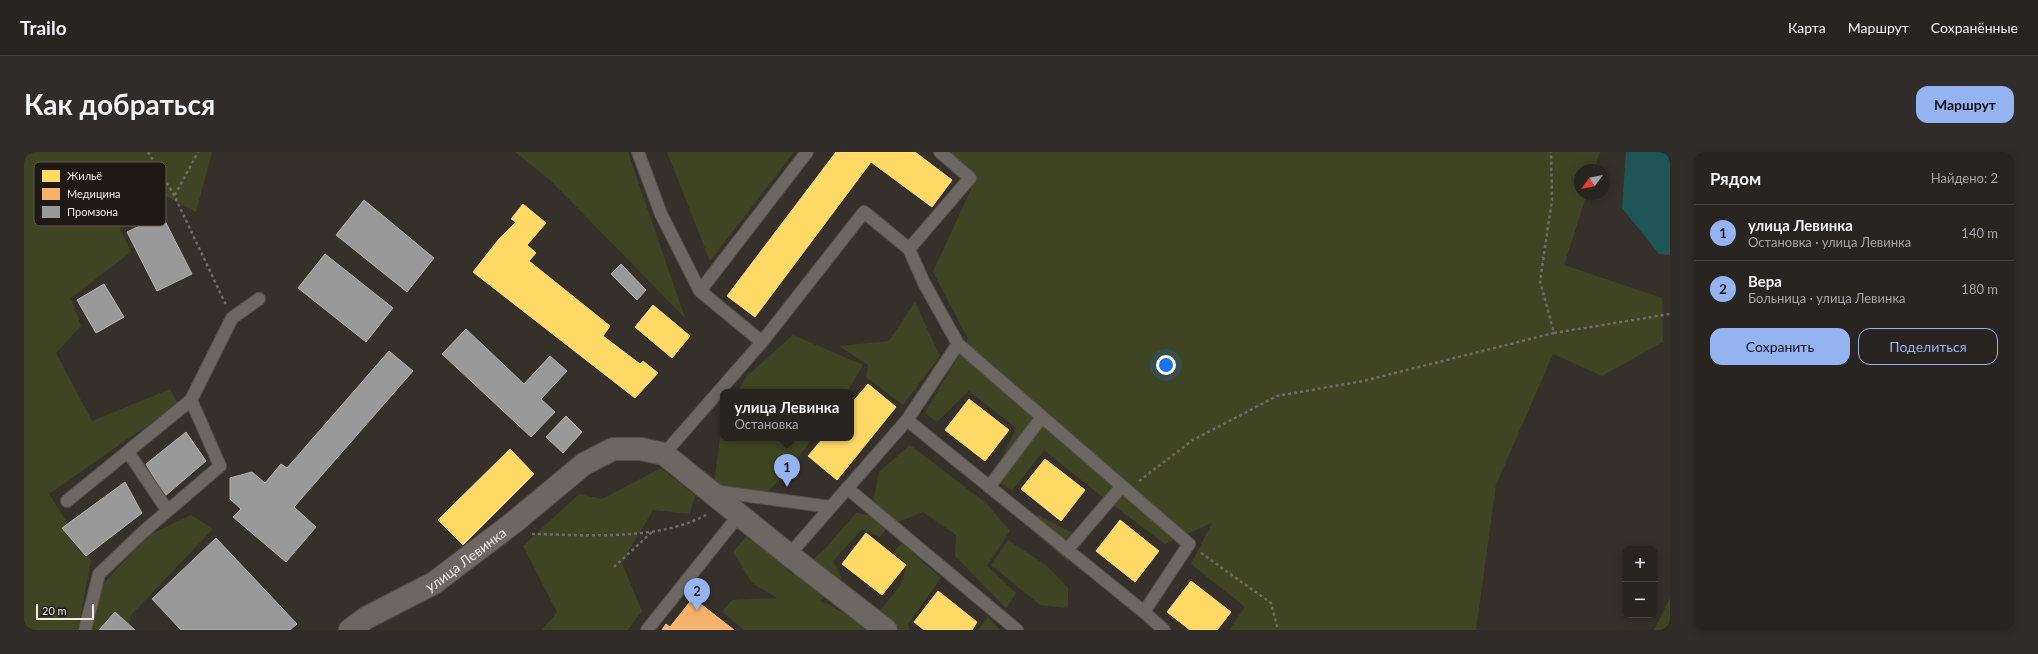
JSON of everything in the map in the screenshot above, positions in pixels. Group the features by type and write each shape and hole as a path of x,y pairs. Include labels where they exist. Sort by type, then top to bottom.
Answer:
{"street":[{"name":"улица Левинка","path":"350,630 366,618 434,582 499,534 584,464 613,449 641,449 664,454 788,555 886,630"}],"lane":[{"path":"638,152 661,214 700,291 762,342"},
{"path":"700,291 806,152"},
{"path":"909,249 970,178 940,152"},
{"path":"721,389 762,342 864,212 909,249 924,283 958,344 1189,544 1144,612"},
{"path":"67,502 192,400 232,318 259,299"},
{"path":"788,555 907,420 958,344"},
{"path":"664,454 720,390"},
{"path":"85,630 99,574 168,510 220,466 192,400"},
{"path":"989,487 1042,417"},
{"path":"907,420 1144,612 1164,630"},
{"path":"128,452 168,510"},
{"path":"847,488 1003,626 1017,630"},
{"path":"1067,550 1124,488"},
{"path":"647,630 725,503 830,507"}],"path":[{"path":"148,152 154,162"},
{"path":"174,195 198,152"},
{"path":"1551,152 1552,200 1540,281 1554,333"},
{"path":"166,182 174,195 232,318"},
{"path":"1124,488 1193,440 1277,396 1363,381 1554,333 1670,314"},
{"path":"499,534 652,532 692,522 725,503"},
{"path":"614,567 652,532"},
{"path":"1189,544 1272,603 1278,630"}],"green space":[{"path":"24,152 212,152 196,212 166,196 166,162 34,162 34,226 122,226 120,228 131,252 71,298 81,326 56,353 92,421 170,389 178,404 49,494 91,560 78,630 24,630"},
{"path":"515,152 628,152 685,318 550,180"},
{"path":"667,152 794,152 710,261"},
{"path":"946,152 1600,152 1596,164 1574,164 1574,200 1585,200 1564,265 1662,298 1663,342 1602,376 1553,354 1496,485 1476,630 1229,630 1245,607 1191,564 1212,523 1165,544 1101,496 1044,450 1012,491 993,476 1016,428 969,391 937,422 925,413 968,339 933,272 976,178"},
{"path":"915,302 940,356 903,405 866,377 868,365 839,346 889,341"},
{"path":"793,335 863,365 849,389 739,389 747,376"},
{"path":"720,438 720,441 811,441 782,478 766,493 714,484"},
{"path":"910,445 986,503 1010,531 987,566 1016,593 1006,608 955,556 956,535 923,512 898,522 873,502 879,472"},
{"path":"661,468 695,495 690,514 653,510 622,563 642,611 628,630 542,630 557,612 523,546 579,494 602,499"},
{"path":"856,513 871,515 887,527 880,537 862,529 833,561 842,578 820,601 869,624 900,586 907,564 893,553 902,543 941,578 908,624 910,630 744,630 722,612 732,600 777,598 752,583 733,552 749,533 793,575 824,550"},
{"path":"191,515 213,529 131,615 128,630 90,630 104,583 147,536"},
{"path":"1038,515 1073,533 1068,562 1032,530"},
{"path":"1008,540 1047,566 1068,588 1068,608 1040,605 991,565"},
{"path":"1670,598 1670,630 1654,630"},
{"path":"988,617 1000,630 978,630"}],"water":[{"path":"1626,152 1670,152 1670,255 1659,254 1622,208"}],"building: Жильё":[{"path":"836,152 915,152 952,180 932,207 871,162 755,317 727,296"},
{"path":"523,204 546,223 527,245 536,253 529,261 610,326 603,336 640,364 643,361 658,373 635,398 473,272 499,239 516,222 511,219"},
{"path":"653,305 690,336 672,358 635,327"},
{"path":"868,384 896,407 837,480 808,456 820,441 854,441 854,400"},
{"path":"969,399 1009,430 985,461 945,430"},
{"path":"510,449 534,474 463,545 438,520"},
{"path":"1045,459 1085,490 1061,521 1021,489"},
{"path":"1120,520 1159,551 1135,582 1096,551"},
{"path":"866,533 906,565 882,595 842,564"},
{"path":"1191,581 1231,612 1217,630 1190,630 1167,612"},
{"path":"938,591 977,622 972,630 924,630 914,622"}],"building: Медицина":[{"path":"693,598 734,630 662,630 666,624 670,627"}],"building: Промзона":[{"path":"364,200 434,258 407,292 336,235"},
{"path":"166,223 192,274 157,291 127,232 139,226 166,226"},
{"path":"325,254 393,308 366,342 298,288"},
{"path":"621,264 646,290 637,300 611,274"},
{"path":"104,284 124,317 96,333 77,300"},
{"path":"466,329 524,384 550,356 567,371 541,399 555,412 531,437 442,354"},
{"path":"389,351 413,371 294,507 316,527 286,562 233,517 241,509 230,499 230,478 252,472 265,483 281,464 287,468"},
{"path":"566,416 582,432 563,453 546,437"},
{"path":"186,432 206,461 165,496 146,464"},
{"path":"125,482 142,513 86,556 62,528"},
{"path":"216,538 297,624 290,630 181,630 152,599"},
{"path":"115,612 135,630 99,630"}],"place":[{"name":"улица Левинка","path":"787,487"},
{"name":"Вера","path":"697,611"}]}
